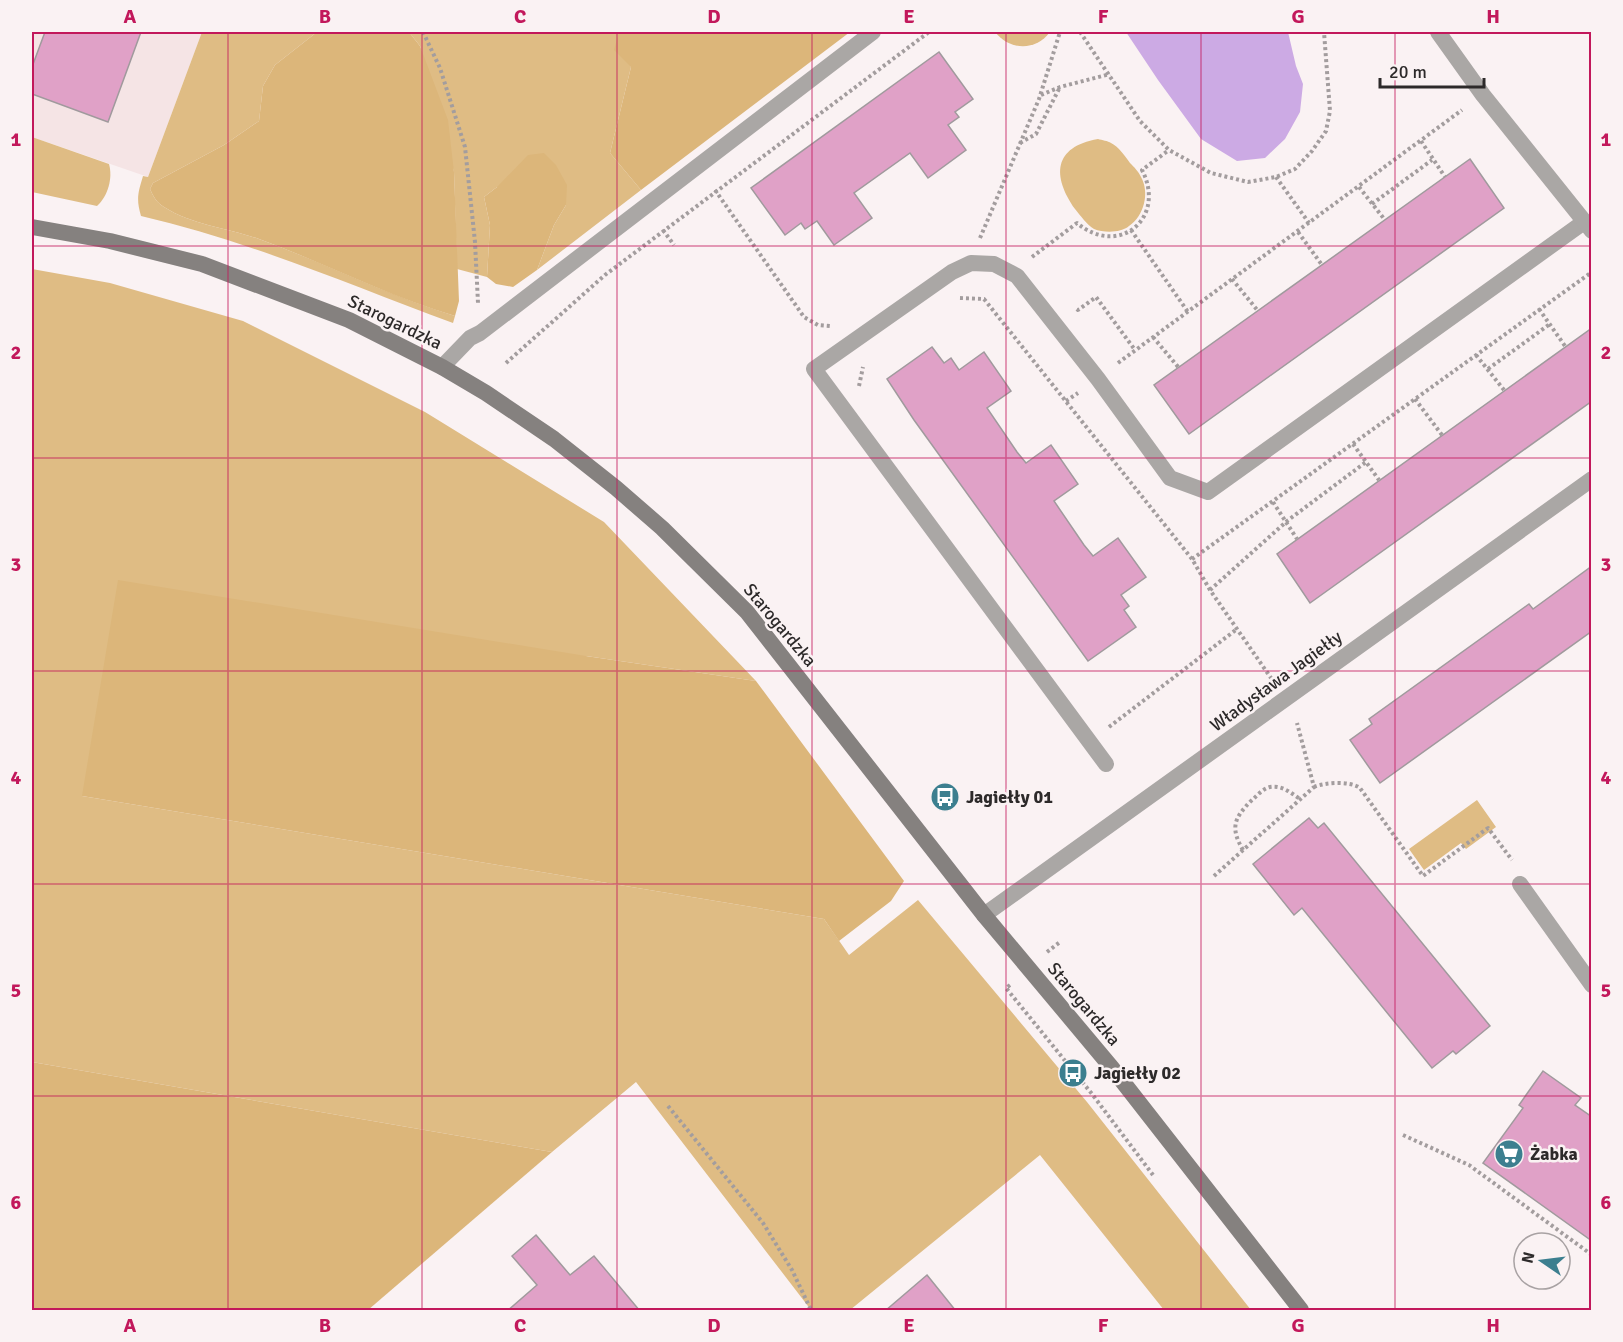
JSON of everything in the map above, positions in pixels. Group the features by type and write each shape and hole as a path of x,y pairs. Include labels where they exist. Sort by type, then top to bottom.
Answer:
{"main road":[{"name":"Starogardzka","path":"32,227 110,241 202,264 349,320 442,367 486,393 554,439 616,488 662,528 747,612 984,915 1112,1068 1301,1311"}],"street":[{"path":"442,367 470,338 480,333 873,32"},
{"path":"1106,764 814,369 952,272 971,263 994,264 1017,276 1098,379 1170,478 1208,492 1588,227 1483,96 1438,32"},
{"name":"Władysława Jagiełły","path":"984,915 1592,479"},
{"path":"1520,884 1592,985"}],"path":[{"path":"423,32 440,68 465,147 475,242 480,333"},
{"path":"506,363 605,275 715,190 929,32"},
{"path":"971,263 1019,143 1041,95 1060,32"},
{"path":"1080,32 1140,122 1169,150 1211,173 1248,182 1276,177 1295,169 1326,131 1330,111 1324,32"},
{"path":"1041,95 1060,87 1110,74"},
{"path":"1019,143 1036,134 1060,87"},
{"path":"1066,401 1483,96"},
{"path":"1420,141 1445,177"},
{"path":"1031,258 1077,223 1097,235 1108,237 1131,230 1141,221 1148,209 1151,196 1149,182 1142,170 1169,150"},
{"path":"1372,204 1432,160"},
{"path":"1276,177 1309,223"},
{"path":"1359,187 1385,220"},
{"path":"715,190 804,317 818,325 834,326"},
{"path":"663,230 674,245"},
{"path":"1131,230 1188,312"},
{"path":"1298,232 1322,265"},
{"path":"1192,559 1592,272"},
{"path":"1232,279 1258,310"},
{"path":"957,298 984,299 1192,559 1210,590 1274,681"},
{"path":"1539,309 1565,346"},
{"path":"1488,369 1550,324"},
{"path":"1153,337 1179,368"},
{"path":"1476,355 1504,390"},
{"path":"865,360 858,385 865,395"},
{"path":"1415,399 1442,435"},
{"path":"1353,444 1379,480"},
{"path":"1210,590 1287,521 1366,462"},
{"path":"1273,502 1297,539"},
{"path":"1105,730 1238,629"},
{"path":"1296,720 1314,787"},
{"path":"1214,876 1314,787 1355,784 1423,876 1488,828 1522,873 1520,884"},
{"path":"1243,850 1236,838 1235,825 1239,813 1261,791 1271,787 1279,788 1288,790 1300,799"},
{"path":"1006,988 1092,1094 1153,1175"},
{"path":"668,1106 763,1223 792,1270 811,1311"},
{"path":"1403,1135 1469,1165 1592,1255"}],"shaded area":[{"path":"32,32 202,32 148,177 32,137"},
{"path":"202,32 317,32 275,65 263,86 259,121 224,145 153,183 150,189 157,201 186,218 259,239 455,316 453,323 260,251 141,216 138,196 143,176 148,177"},
{"path":"317,32 409,32 420,46 448,120 454,172 459,301 455,316 405,299 259,239 186,218 162,205 151,192 153,183 224,145 259,121 263,86 275,65"},
{"path":"409,32 619,32 631,67 610,153 641,190 537,270 554,225 566,205 497,187 484,197 490,225 487,277 457,269 454,172 420,46"},
{"path":"619,32 850,32 641,190 610,153 631,67 614,50"},
{"path":"995,32 1050,32 1038,43 1023,46 1008,43"},
{"path":"1126,32 1288,32 1303,84 1300,112 1285,139 1265,158 1237,161 1201,139"},
{"path":"32,137 109,164 109,186 97,206 32,192"},
{"path":"1098,139 1110,142 1119,149 1138,171 1144,183 1145,197 1142,210 1134,222 1117,231 1107,232 1094,229 1086,222 1068,197 1060,174 1065,156 1072,149"},
{"path":"544,153 556,165 567,185 566,205 554,225 537,270 513,287 496,284 487,277 490,225 484,197 528,155"},
{"path":"32,269 110,283 243,321 425,412 604,522 756,681 586,656 82,796 824,919 849,955 918,900 1087,1102 1251,1310 1164,1310 1040,1155 850,1310 811,1310 636,1082 552,1152 32,1062"},
{"path":"118,580 586,656 756,681 904,881 891,901 839,941 824,919 82,796"},
{"path":"1477,800 1496,827 1466,849 1461,843 1424,870 1409,849"},
{"path":"32,1062 552,1152 368,1310 32,1310"}],"building":[{"path":"45,32 141,32 108,122 32,94 32,67"},
{"path":"939,52 973,99 955,112 959,117 948,125 966,150 928,178 910,153 854,193 872,218 834,245 817,221 805,229 801,223 785,235 751,188"},
{"path":"1470,159 1504,208 1189,434 1154,385"},
{"path":"1592,328 1592,401 1310,603 1277,554"},
{"path":"932,347 944,363 951,358 959,370 984,352 1011,391 987,408 1017,452 1026,463 1051,445 1078,484 1054,501 1084,545 1093,556 1118,538 1146,577 1121,595 1129,606 1124,610 1136,627 1088,661 914,420 887,379"},
{"path":"1592,566 1592,631 1380,783 1350,740 1372,724 1369,719 1529,604 1533,609"},
{"path":"1309,818 1318,828 1324,823 1490,1026 1456,1054 1453,1051 1432,1068 1302,908 1294,915 1253,864"},
{"path":"1543,1071 1581,1098 1575,1105 1592,1117 1592,1241 1483,1163 1523,1108 1519,1105"},
{"path":"536,1235 570,1275 594,1256 640,1311 507,1311 537,1285 512,1256"},
{"path":"927,1275 956,1311 885,1311"}],"place":[{"name":"Jagiełły 01","path":"945,797"},
{"name":"Jagiełły 02","path":"1073,1073"},
{"name":"Żabka","path":"1509,1154"}]}
